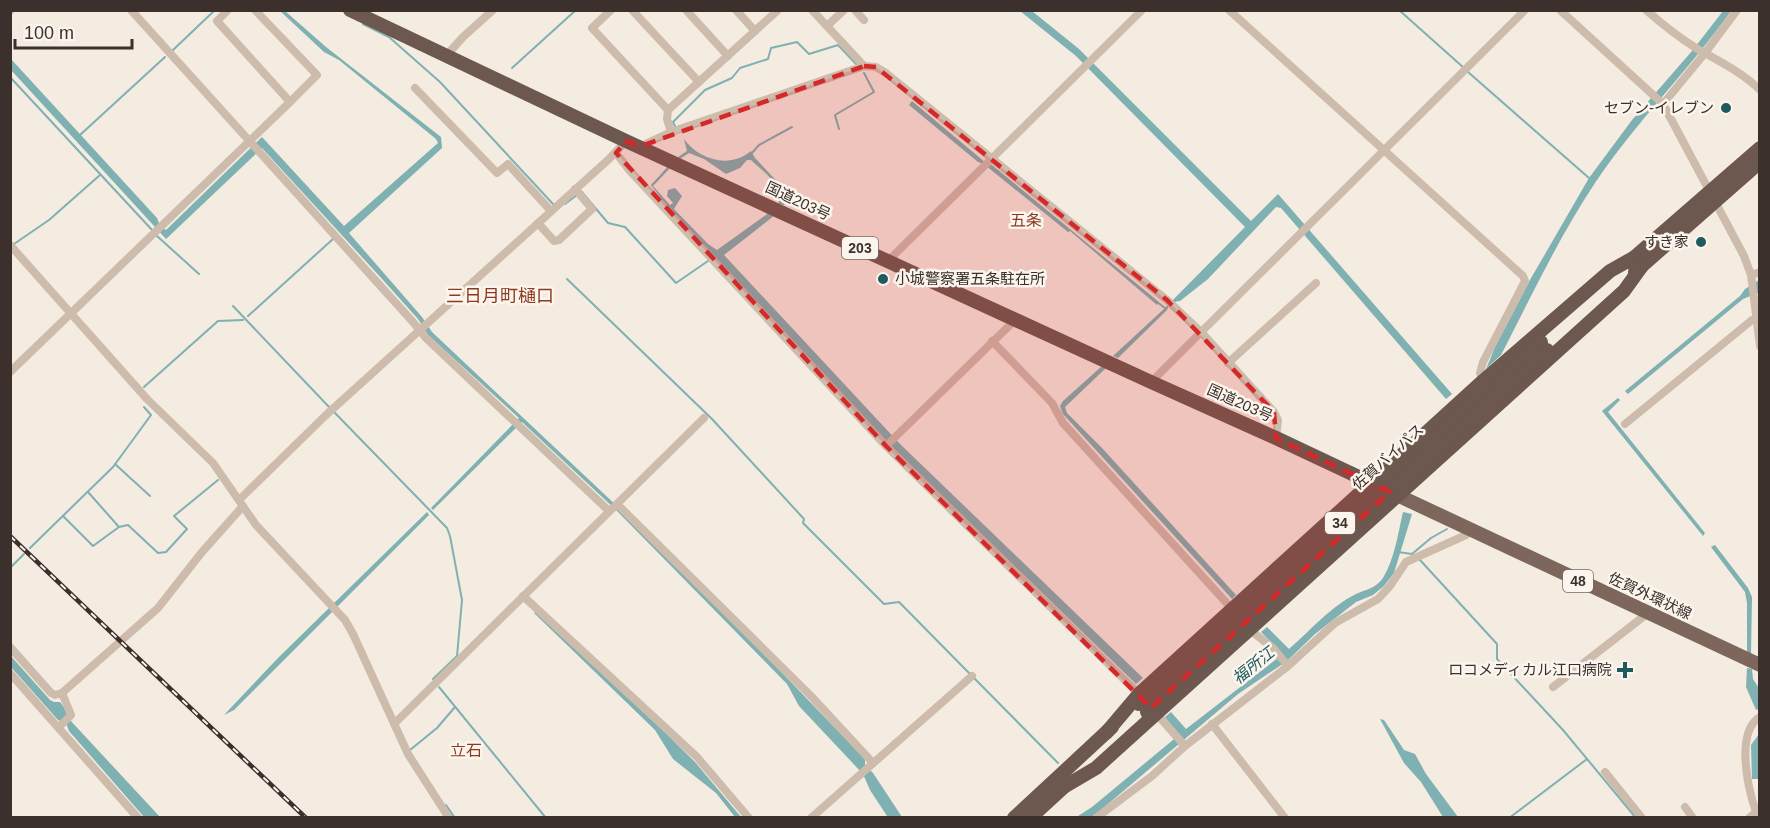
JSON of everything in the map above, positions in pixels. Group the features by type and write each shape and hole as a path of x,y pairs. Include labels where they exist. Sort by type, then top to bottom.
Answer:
{"highway":[{"name":"国道203号","path":"350,10 626,141 1397,495"},
{"name":"佐賀バイパス","path":"1030,818 1145,706 1712,197 1760,148"},
{"name":"佐賀バイパス","path":"1712,197 1760,162"},
{"name":"34","path":"1371,484 1483,381 1610,270 1638,262"},
{"name":"34","path":"1397,495 1624,291 1638,262"},
{"path":"1145,706 1233,610 1371,484"},
{"path":"1145,706 1250,630 1397,495"},
{"name":"佐賀バイパス","path":"1014,818 1106,733 1145,706"}],"main road":[{"name":"佐賀外環状線","path":"1397,495 1760,665"}],"street":[{"path":"131,10 419,330 609,511"},
{"path":"228,10 217,21 290,102"},
{"path":"10,372 317,75 255,10"},
{"path":"446,56 493,10"},
{"path":"610,10 592,27 668,110"},
{"path":"632,10 699,82"},
{"path":"686,10 728,56"},
{"path":"736,10 755,31"},
{"path":"671,132 667,119 668,110 778,10"},
{"path":"812,10 864,66"},
{"path":"827,26 844,10"},
{"path":"855,10 864,20"},
{"path":"888,261 1142,10"},
{"path":"1229,10 1522,276 1525,281 1483,362 1480,373 1483,381"},
{"path":"1151,382 1525,10"},
{"path":"1560,10 1663,104 1676,125 1754,276 1760,346"},
{"path":"1646,10 1663,25 1693,46 1733,69 1760,90"},
{"path":"1663,104 1737,10"},
{"path":"641,146 671,132 864,66 876,67 1171,303 1202,333 1274,412 1278,420 1276,438"},
{"path":"415,88 496,173 508,164 551,211"},
{"path":"10,647 51,693 55,695 62,693 158,608 241,503 326,415 551,211 578,193 626,141"},
{"path":"616,153 630,171 886,446 1185,746"},
{"path":"538,223 554,241 559,240 592,209 578,193"},
{"path":"10,245 147,399 213,463 273,546 333,607 353,633 413,762 449,818"},
{"path":"1228,363 1316,283"},
{"path":"886,446 1016,319"},
{"path":"1625,424 1756,319"},
{"path":"992,340 1052,403 1063,423 1233,610"},
{"path":"395,723 704,418"},
{"path":"617,504 811,696 871,765"},
{"path":"1096,818 1152,776 1212,724 1288,666 1335,623 1385,592 1406,562 1466,535 1469,530"},
{"path":"523,596 697,757 749,818"},
{"path":"1553,687 1648,613"},
{"path":"1250,630 1273,648 1288,666"},
{"path":"10,673 138,818"},
{"path":"811,818 972,676"},
{"path":"59,727 71,715 62,693"},
{"path":"1755,814 1748,789 1746,738 1753,721 1760,717"},
{"path":"1212,724 1285,818"},
{"path":"1605,772 1642,818"},
{"path":"1685,807 1693,818"}],"highlighted area":[{"path":"864,66 876,67 1167,300 1274,412 1276,438 1390,492 1151,708 886,446 616,153 626,141 641,146"}],"water":[{"path":"280,11 285,11 326,47 441,137 442,148 349,233 422,317 432,332 619,508 865,759 865,765 873,773 902,817 887,816 870,790 863,774 799,706 787,684 616,510 522,422 433,510 431,508 519,418 428,335 418,319 262,148 166,239 11,70 11,59 166,230 262,137 344,226 438,143 339,60 324,52"},
{"path":"1020,11 1032,11 1079,49 1251,221 1278,194 1452,394 1446,399 1281,208 1276,207 1208,279 1180,301 1170,305 1118,358 1113,356 1165,308 1245,227 1076,56"},
{"path":"1723,11 1731,11 1595,183 1557,246 1501,355 1486,369 1530,280 1589,178 1632,120 1692,51"},
{"path":"912,101 1159,302 1157,305 1070,231 1068,232 985,165 978,162 909,105"},
{"path":"684,139 698,152 715,160 734,160 751,151 788,193 788,200 784,205 779,204 774,184 767,174 751,160 747,160 740,168 726,174 704,159 689,153 680,159 678,157 687,151"},
{"path":"670,164 672,166 653,186 670,205 673,203 667,196 668,190 675,188 682,196 674,209 708,244 717,250 770,212 775,215 724,255 900,444 1143,678 1136,684 893,448 666,205 651,185"},
{"path":"1759,280 1759,296 1758,293 1743,299 1628,394 1625,391 1740,296 1745,289"},
{"path":"1102,366 1106,368 1065,407 1067,413 1102,448 1236,595 1232,599 1063,414 1060,406 1063,401"},
{"path":"1618,398 1620,400 1608,412 1705,533 1703,536 1602,411"},
{"path":"427,512 429,515 234,710 224,715 278,658"},
{"path":"1403,512 1412,514 1394,573 1384,586 1373,595 1356,602 1315,634 1287,661 1238,694 1095,815 1075,818 1092,807 1179,735 1165,717 1171,712 1186,729 1283,654 1261,632 1267,627 1289,649 1338,605 1380,581 1393,554"},
{"path":"1715,545 1748,588 1752,597 1751,654 1747,652 1745,592 1711,547"},
{"path":"537,611 695,762 741,817 735,817 716,793 673,759 655,730 534,613"},
{"path":"10,655 50,700 60,702 69,719 160,817 144,817 69,731 66,723 58,720 11,667"},
{"path":"1747,668 1752,669 1753,679 1759,688 1759,709 1756,710 1746,687"},
{"path":"1380,719 1384,720 1404,750 1415,754 1426,774 1458,817 1443,817 1421,782 1404,763"},
{"path":"1759,734 1759,779 1752,779 1751,745"}],"waterway":[{"path":"173,50 215,10"},
{"path":"512,68 576,10"},
{"path":"1399,10 1464,68"},
{"path":"363,24 389,37 440,82 553,204"},
{"path":"676,128 673,122 705,90 732,78 740,68 768,59 771,48 797,42 809,54 838,45 857,65"},
{"path":"80,135 165,57"},
{"path":"1468,72 1589,178"},
{"path":"839,129 835,115 874,92 864,73"},
{"path":"10,77 153,231"},
{"path":"752,153 759,145 792,127"},
{"path":"14,244 49,220 100,175"},
{"path":"581,191 608,223 625,227 676,283 708,261"},
{"path":"565,204 577,195"},
{"path":"157,236 199,274"},
{"path":"248,316 333,239"},
{"path":"567,279 712,419 804,519 803,523 884,604 899,602 970,674"},
{"path":"1157,302 1165,308"},
{"path":"233,306 330,408"},
{"path":"144,387 218,321 243,320"},
{"path":"30,548 113,467 151,415 144,407"},
{"path":"335,413 447,528 450,536 462,600 457,656 433,679"},
{"path":"115,464 150,496"},
{"path":"63,516 93,546 119,527 128,525 158,553 166,552 187,529 174,516 218,480"},
{"path":"88,492 119,527"},
{"path":"1398,552 1412,554 1431,538 1447,529"},
{"path":"10,568 24,554"},
{"path":"1420,560 1497,644 1497,659 1563,730 1636,818"},
{"path":"974,678 1058,763"},
{"path":"439,687 546,818"},
{"path":"410,750 437,728 455,707"},
{"path":"1509,818 1587,759"},
{"path":"446,805 455,818"}],"railway":[{"path":"10,536 306,818"}],"place":[{"name":"セブン-イレブン","path":"1726,108"},
{"name":"すき家","path":"1701,242"},
{"name":"小城警察署五条駐在所","path":"883,279"},
{"name":"ロコメディカル江口病院","path":"1625,670"}],"district":[{"name":"五条","path":"1026,220"},
{"name":"三日月町樋口","path":"500,296"},
{"name":"立石","path":"466,750"}],"water label":[{"name":"福所江","path":"1253,665"}]}
